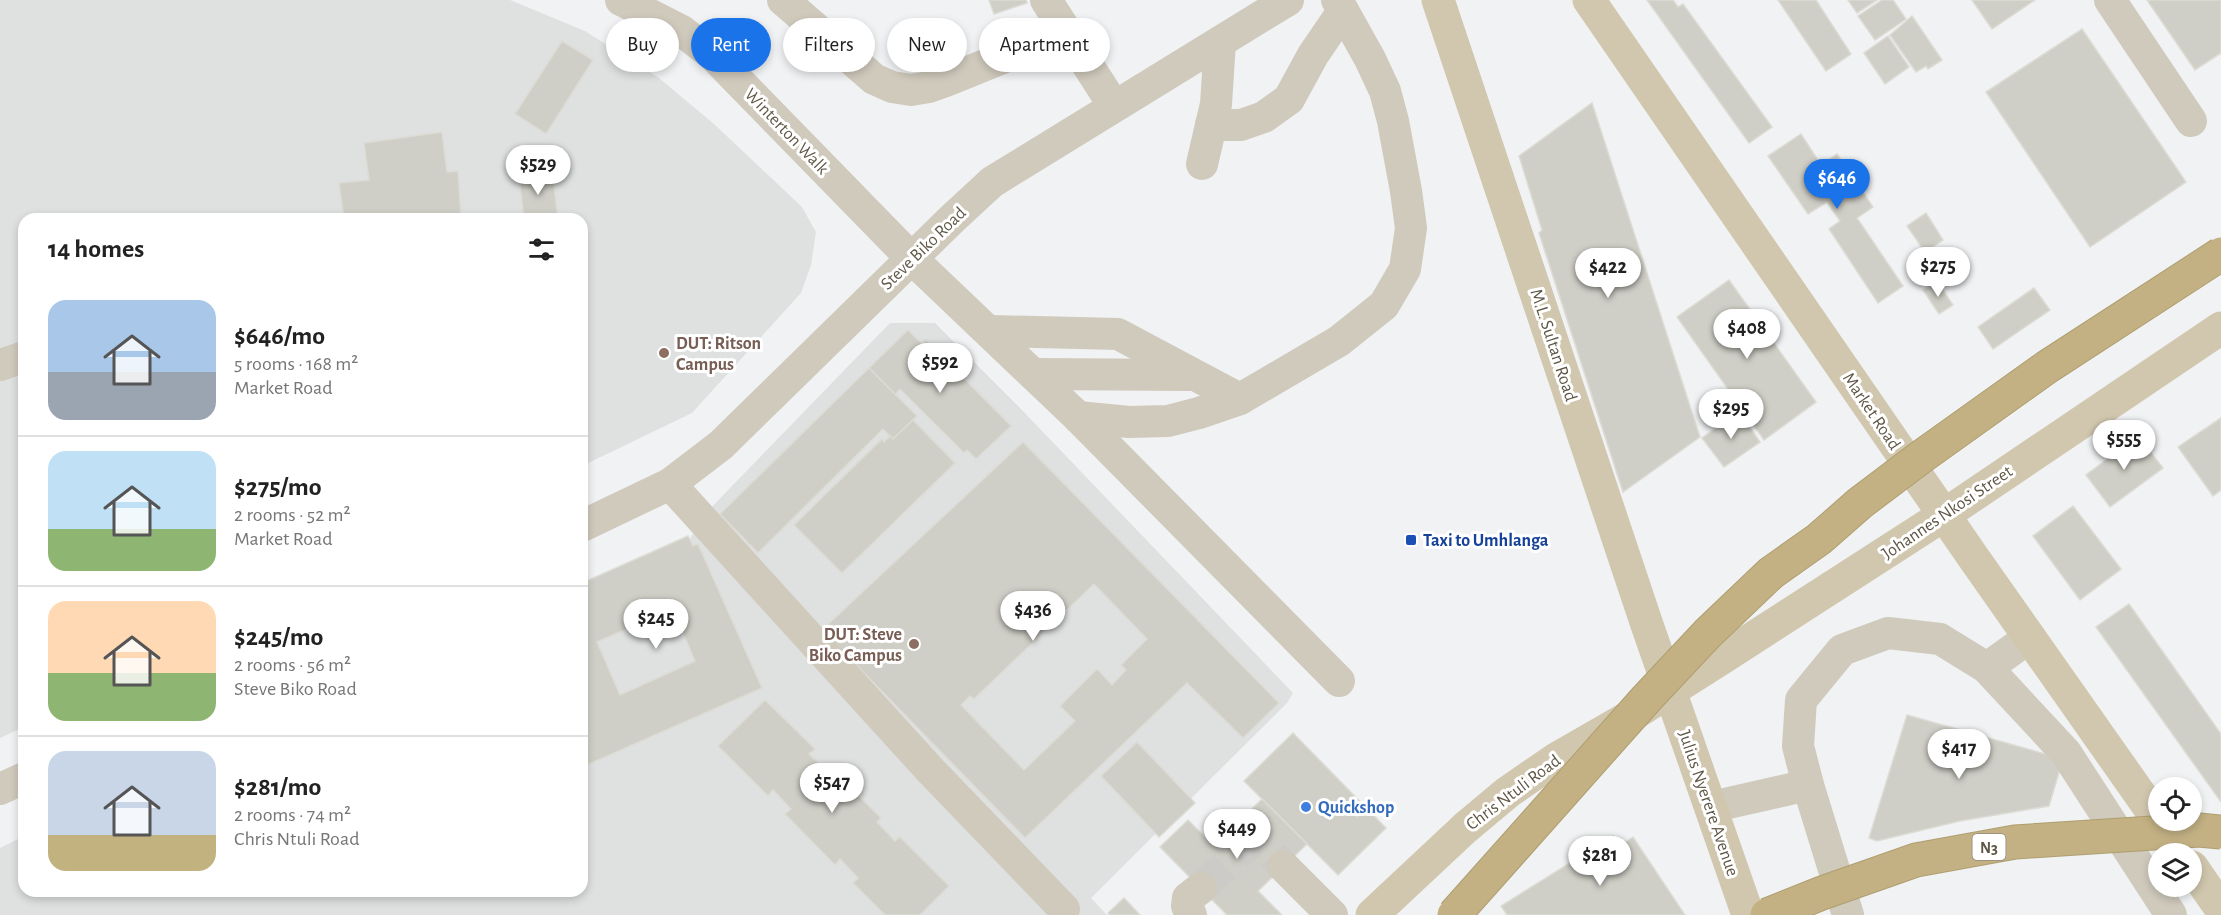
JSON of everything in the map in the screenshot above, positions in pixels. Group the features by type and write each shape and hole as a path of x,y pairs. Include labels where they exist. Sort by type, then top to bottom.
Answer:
{"highway":[{"path":"1454,915 1647,698 1708,633 1771,573 1819,539 1860,503 1921,456 2047,367 2221,254"},
{"name":"N3","path":"1767,915 1916,860 2015,842 2199,830 2221,832"}],"main road":[{"name":"Market Road","path":"1589,0 1944,515 2148,804"},
{"name":"M.L. Sultan Road","path":"1447,9 1670,691"},
{"name":"Johannes Nkosi Street","path":"1670,691 1944,515 2221,328"},
{"name":"Julius Nyerere Avenue","path":"1670,691 1748,915"},
{"name":"Chris Ntuli Road","path":"1372,915 1465,828 1508,792 1556,759 1670,691"},
{"path":"2202,881 2221,909"}],"street":[{"name":"Winterton Walk","path":"621,0 682,31 714,56 911,258 1078,417 1339,681"},
{"path":"783,0 874,79 892,87 911,90 929,87 979,68"},
{"path":"1046,0 1057,18"},
{"name":"Steve Biko Road","path":"588,523 670,484 721,445 911,258 992,182 1288,0"},
{"path":"2110,0 2191,122"},
{"path":"1211,125 1241,124 1264,117 1289,99 1340,5"},
{"path":"1078,417 1129,422 1168,421 1240,399 1339,341 1384,305 1405,269 1411,228 1393,121 1385,91 1340,5"},
{"path":"1202,164 1216,104 1220,42"},
{"path":"1092,72 1114,106"},
{"path":"990,331 1118,334 1240,399"},
{"path":"0,365 18,359"},
{"path":"1033,374 1198,375"},
{"path":"670,484 1063,913"},
{"path":"1848,915 1798,746 1801,700 1842,650 1888,633 1940,639 1987,668 2066,753 2171,915"},
{"path":"1987,668 2030,637"},
{"path":"0,789 18,781"},
{"path":"1711,807 1808,785"},
{"path":"1283,866 1332,915"}],"shaded area":[{"name":"DUT: Ritson Campus","path":"0,0 510,0 585,31 606,44 606,72 650,72 659,78 714,124 802,207 816,232 811,265 801,293 692,413 588,463 588,213 18,213 18,730 0,738"},
{"name":"DUT: Steve Biko Campus","path":"890,323 935,323 1020,408 1293,693 1287,703 1091,898 1107,915 0,915 0,848 18,839 18,897 588,897 588,591 685,549 700,519"}],"building":[{"path":"989,0 1026,0 1027,3 994,14"},
{"path":"1647,0 1673,0 1678,7 1683,4 1772,127 1749,143"},
{"path":"1778,0 1816,0 1851,54 1826,71"},
{"path":"1848,0 1877,0 1857,13"},
{"path":"1882,0 1893,0 1906,19 1875,40 1858,16"},
{"path":"1972,0 2035,0 1992,29"},
{"path":"2147,0 2221,0 2221,53 2195,70"},
{"path":"1912,16 1942,60 1928,69 1926,66 1916,72 1890,35"},
{"path":"2082,29 2186,182 2090,247 1986,92"},
{"path":"1888,36 1909,67 1885,84 1864,53"},
{"path":"562,41 593,60 546,134 515,114"},
{"path":"1592,103 1700,437 1623,492 1539,233 1542,230 1519,156"},
{"path":"442,132 447,172 458,171 461,213 343,213 339,183 369,180 364,143"},
{"path":"1801,134 1821,165 1837,154 1873,207 1857,218 1903,286 1878,303 1829,229 1840,221 1827,202 1808,214 1768,156"},
{"path":"552,171 557,213 523,213 519,174"},
{"path":"1926,213 1943,240 1925,252 1907,226"},
{"path":"1729,280 1816,402 1764,440 1677,317"},
{"path":"1937,281 1953,305 1939,314 1923,290"},
{"path":"2034,288 2050,310 1993,349 1978,327"},
{"path":"908,330 922,344 926,340 1011,426 976,459 967,450 964,453 900,389 895,395 869,368"},
{"path":"869,368 917,416 893,439 883,429 758,553 720,514"},
{"path":"1739,412 1760,442 1724,467 1702,438"},
{"path":"2221,418 2221,490 2213,496 2178,447"},
{"path":"913,420 955,463 842,573 794,525 882,439 884,442 890,436 893,439"},
{"path":"2138,436 2163,468 2110,507 2086,475"},
{"path":"1023,442 1279,703 1243,738 1187,683 1025,838 822,630","holes":["1094,584 1147,639 1121,665 1126,670 1112,685 1097,669 1060,706 1075,721 1024,770 961,705 970,696 974,699"]},
{"path":"2073,506 2121,569 2080,600 2033,536"},
{"path":"688,536 693,546 698,544 762,688 588,764 588,580","holes":["673,609 695,661 620,695 597,642"]},
{"path":"2129,604 2221,734 2221,802 2096,627"},
{"path":"765,700 815,749 809,754 829,773 832,769 881,818 877,822 895,841 900,837 949,886 920,915 885,915 853,883 858,878 840,859 835,865 785,814 791,809 773,790 768,796 718,746"},
{"path":"1907,715 2063,759 2049,806 1960,821 1877,841 1869,838"},
{"path":"1293,733 1386,828 1338,875 1244,781"},
{"path":"1137,742 1195,803 1159,837 1101,776"},
{"path":"1262,799 1307,844 1258,891 1282,915 1227,915 1160,847 1188,820 1214,846"},
{"path":"1613,836 1620,846 1633,837 1685,915 1507,915 1501,906"},
{"path":"1124,898 1140,915 1110,915 1108,913"}],"tunnel":[{"path":"1201,888 1252,841 1261,842 1283,866"}],"place":[{"name":"DUT: Ritson Campus","path":"664,353"},
{"name":"Taxi to Umhlanga","path":"1411,540"},
{"name":"DUT: Steve Biko Campus","path":"914,644"},
{"name":"Quickshop","path":"1306,807"}]}
